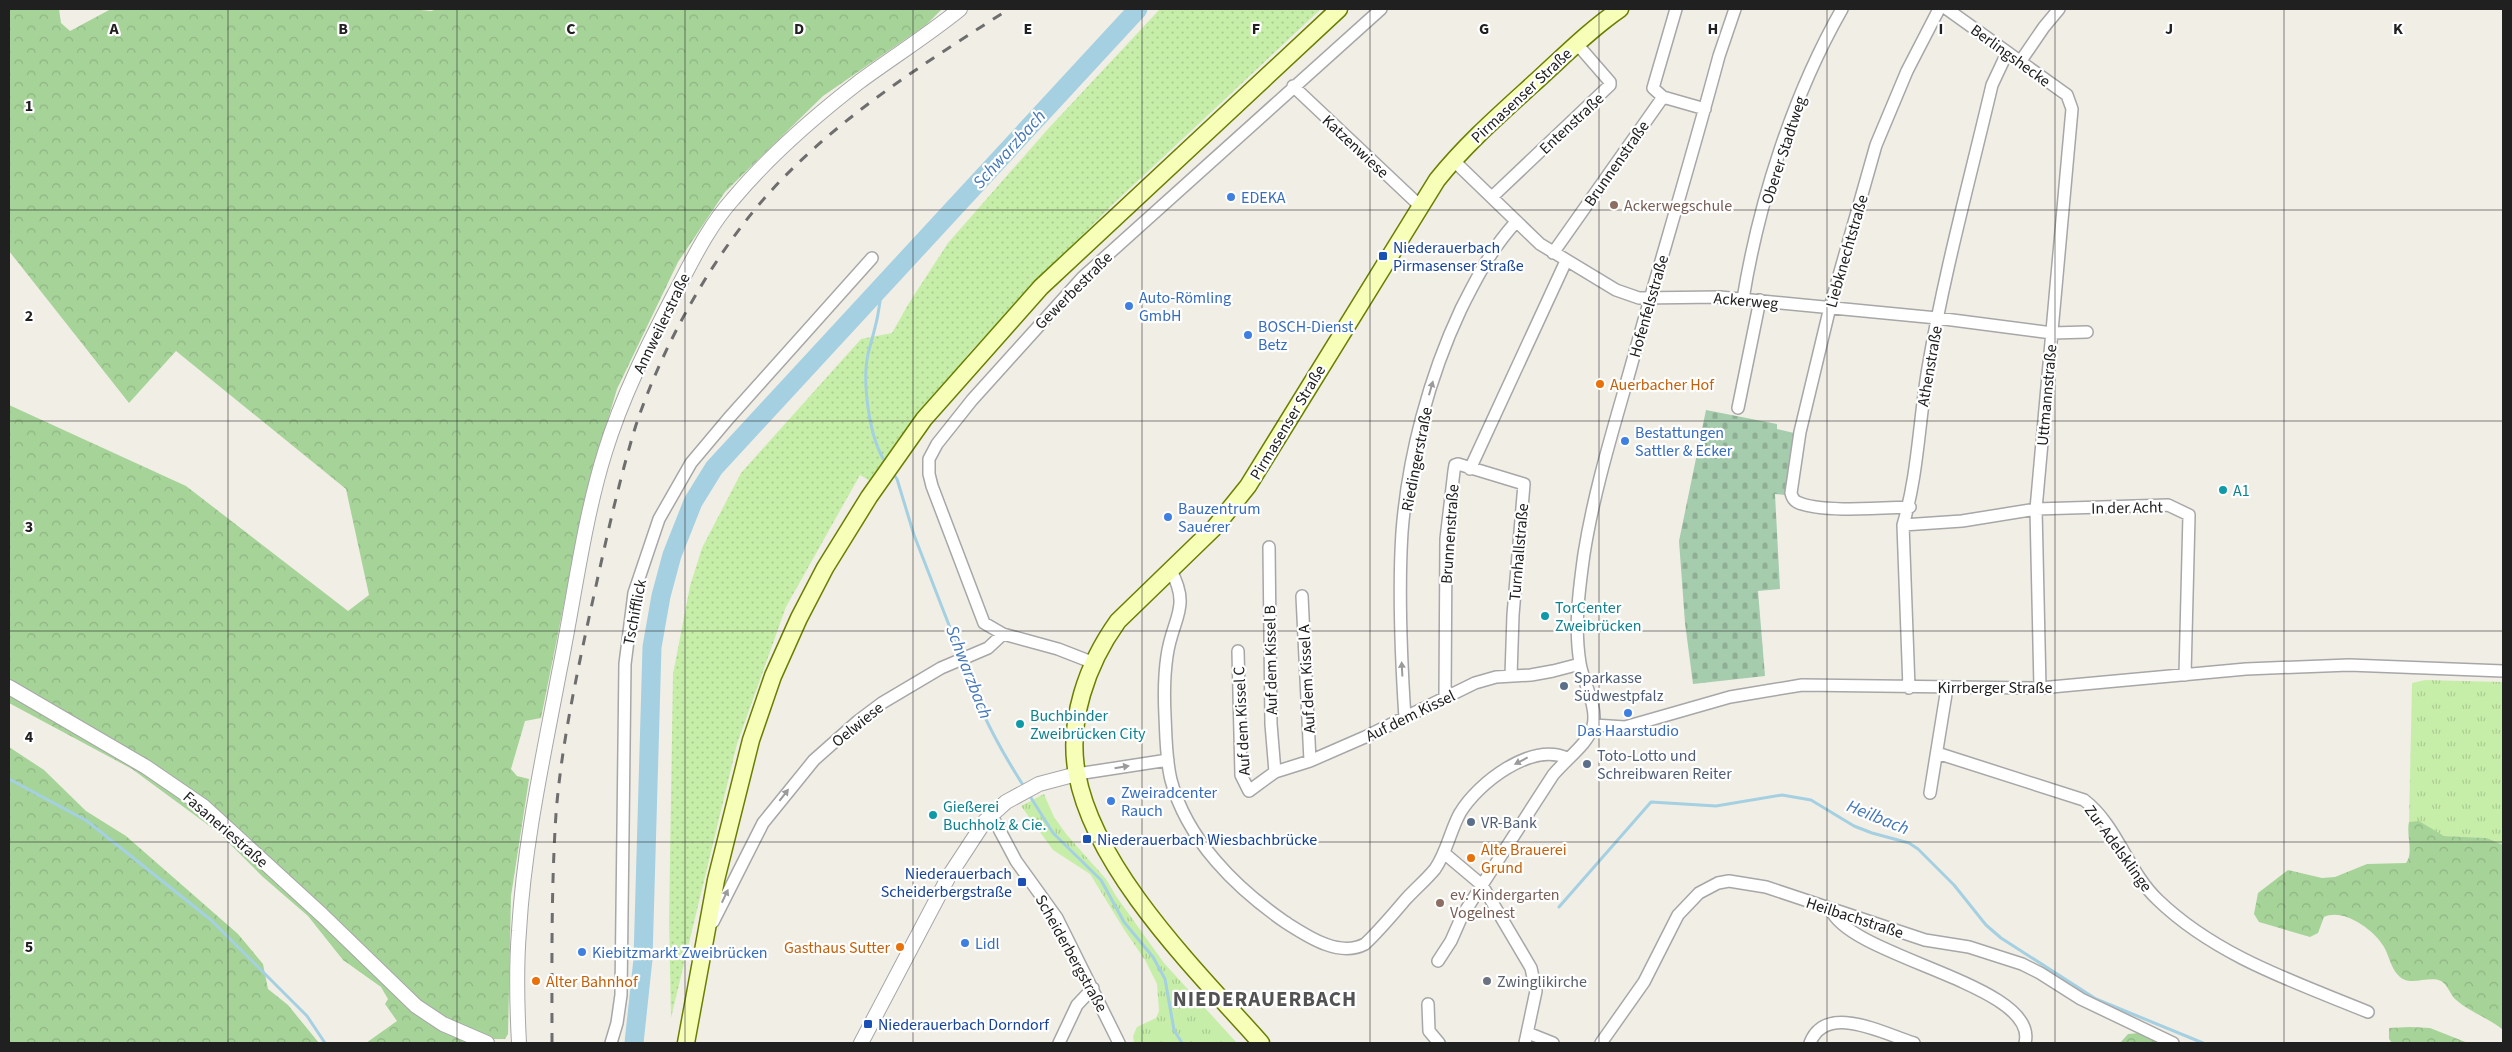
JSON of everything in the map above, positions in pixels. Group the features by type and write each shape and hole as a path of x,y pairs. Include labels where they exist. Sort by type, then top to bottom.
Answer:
{"main road":[{"name":"Pirmasenser Straße","path":"1261,1043 1142,906 1096,829 1088,811 1077,774 1074,740 1077,714 1094,663 1106,638 1118,622 1215,527 1248,486 1419,205 1453,160 1577,44 1620,9"},
{"path":"686,1043 704,940 734,803 773,676 825,568 869,497 930,412 1041,286 1337,10"}],"street":[{"name":"Annweilerstraße","path":"519,1043 518,932 521,900 545,747 595,487 624,400 652,337 711,227 733,198 779,151 833,104 960,9"},
{"name":"Gewerbestraße","path":"1003,634 984,623 932,486 929,474 929,459 938,444 972,400 1083,277 1293,86 1381,9"},
{"path":"1676,9 1653,88 1663,97 1705,109"},
{"name":"Hofenfelsstraße","path":"1594,725 1594,714 1580,664 1578,608 1587,538 1606,456 1649,300 1735,9"},
{"name":"Oberer Stadtweg","path":"1743,299 1767,197 1788,128 1814,63 1842,9"},
{"name":"Liebknechtstraße","path":"1910,507 1854,509 1797,503 1792,498 1792,492 1797,448 1830,307 1879,137 1907,71 1939,9"},
{"name":"Berlingshecke","path":"1947,9 2067,95 2071,104"},
{"path":"2020,62 2059,9"},
{"name":"Entenstraße","path":"1492,197 1610,85 1610,82 1577,44"},
{"name":"Athenstraße","path":"1909,688 1903,525 1910,507 1920,417 1937,318 1992,85 1997,70 2007,53"},
{"name":"Katzenwiese","path":"1293,86 1419,205"},
{"name":"Brunnenstraße","path":"1553,253 1663,97"},
{"name":"Uttmannstraße","path":"2040,688 2036,509 2071,104"},
{"name":"Ackerweg","path":"1453,160 1516,222 1553,253 1616,290 1649,300 1693,296 1760,300 2052,332 2087,332"},
{"name":"Riedingerstraße","path":"1405,718 1402,655 1402,531 1416,444 1424,410 1447,339 1485,262 1498,242 1516,222"},
{"name":"Tschifflick","path":"611,1043 617,1023 621,995 625,664 634,594 659,519 691,463 872,258"},
{"name":"Brunnenstraße","path":"1445,698 1446,539 1455,464 1470,468 1566,261"},
{"path":"1738,408 1760,300"},
{"name":"Turnhallstraße","path":"1470,468 1517,480 1524,484 1510,676"},
{"name":"In der Acht","path":"1903,525 1962,521 2036,509 2168,505 2189,515 2185,675"},
{"name":"Auf dem Kissel B","path":"1269,547 1271,724 1274,772"},
{"path":"1170,570 1181,590 1181,602 1169,645 1164,674 1168,760 1171,780 1185,813 1221,867 1234,882 1274,914 1311,938 1327,944 1354,949 1365,944 1434,869 1444,853 1461,812 1473,796 1488,783 1533,755 1552,753 1567,758"},
{"name":"Auf dem Kissel A","path":"1302,596 1310,762"},
{"path":"1003,634 1058,649 1094,663"},
{"name":"Oelwiese","path":"704,940 730,883 763,823 807,767 837,738 882,703 948,665 988,648 1003,634"},
{"name":"Auf dem Kissel C","path":"1238,651 1240,766 1241,775 1249,791"},
{"name":"Auf dem Kissel","path":"1249,791 1274,772 1310,762 1487,678 1538,674 1580,664"},
{"name":"Kirrberger Straße","path":"1594,725 1625,727 1730,697 1802,685 1909,688 2040,688 2293,666 2401,666 2503,671"},
{"name":"Fasaneriestraße","path":"9,687 146,767 203,806 322,915 416,1006 443,1024 487,1043"},
{"path":"1930,793 1947,688"},
{"path":"1438,961 1451,941 1462,916 1553,775 1567,758 1586,741 1594,725"},
{"name":"Zur Adelsklinge","path":"1937,754 2084,800 2100,816 2135,870 2158,900 2194,928 2242,959 2368,1012"},
{"path":"861,1043 949,876 991,814 1016,796 1039,784 1077,774 1168,760"},
{"name":"Scheiderbergstraße","path":"991,814 1016,861 1057,918 1119,1043"},
{"path":"1444,853 1482,885 1526,958 1535,979 1534,1003 1526,1038 1553,1043"},
{"name":"Heilbachstraße","path":"1601,1043 1644,982 1678,915 1688,902 1708,888 1729,881 1752,883 1933,943 1969,948 2022,964 2096,1007 2173,1043"},
{"path":"1831,910 1836,920 1846,927 1903,958 1980,989 1994,998 2020,1020 2025,1029 2025,1043"},
{"path":"1059,1043 1077,1005 1093,988"},
{"path":"1428,1004 1429,1031 1440,1043"},
{"path":"1810,1043 1819,1029 1825,1024 1834,1022 1855,1025 1914,1043"}],"green space":[{"path":"9,9 59,9 61,23 70,31 111,9 411,9 431,11 438,9 942,9 926,25 823,96 725,192 678,262 617,389 587,489 541,718 525,721 511,769 517,776 529,779 511,896 508,1034 505,1039 466,1039 462,1043 366,1043 397,1021 385,1004 388,999 381,987 343,960 308,916 263,877 219,833 132,769 9,703 9,405 186,486 348,611 369,595 346,489 176,351 129,403 9,251"},
{"path":"1160,9 1321,9 1110,207 970,352 872,482 860,475 786,607 737,744 671,1018 669,921 673,674 690,586 702,548 741,473 861,339 892,333 948,243 1047,130"},
{"path":"1706,410 1777,424 1777,429 1794,433 1785,495 1775,494 1780,589 1758,591 1765,676 1693,684 1685,623 1679,541"},
{"path":"2425,680 2503,682 2503,845 2487,838 2444,836 2409,822 2412,683"},
{"path":"9,747 44,770 86,811 126,836 238,934 263,964 268,989 288,1005 319,1043 9,1043"},
{"path":"1044,794 1054,817 1067,835 1106,879 1164,963 1237,1043 1134,1043 1133,1036 1137,1027 1156,1018 1159,1011 1157,984 1145,960 1090,874 1053,850 1021,806"},
{"path":"2419,821 2444,836 2487,838 2503,845 2503,1030 2461,1004 2441,981 2430,979 2408,981 2402,979 2395,972 2384,948 2377,938 2364,926 2348,918 2340,915 2324,917 2318,933 2310,937 2259,922 2254,914 2258,893 2288,870 2322,878 2335,877 2367,864 2406,863 2410,849 2409,822"},
{"path":"2389,1028 2430,1028 2468,1043 2392,1043 2389,1039"},
{"path":"2139,1033 2163,1043 2120,1043 2128,1034"}],"waterway":[{"name":"Schwarzbach","path":"634,1043 643,959 652,647 661,596 672,555 693,502 714,468 1138,9"},
{"name":"Schwarzbach","path":"881,289 878,314 868,354 866,379 871,425 880,453 886,463"},
{"name":"Schwarzbach","path":"892,472 897,479 914,535 961,656"},
{"name":"Schwarzbach","path":"963,662 975,695 990,727 1006,758 1025,788"},
{"path":"9,779 87,821 211,920 307,1016 325,1043"},
{"name":"Schwarzbach","path":"1028,793 1053,833 1101,880 1124,922 1153,957 1165,979 1174,1030 1182,1043"},
{"name":"Heilbach","path":"1559,907 1651,802 1716,806 1782,795 1811,800 1854,826 1909,843 1918,849 1954,885 1986,925 2001,938 2096,999 2203,1043"}],"railway":[{"path":"552,1043 554,843 558,789 565,739 574,688 617,495 636,425 660,363 692,302 729,244 770,192 796,165 853,115 914,71 1009,9"}],"place":[{"name":"EDEKA","path":"1231,197"},
{"name":"Ackerwegschule","path":"1614,205"},
{"name":"Niederauerbach Pirmasenser Straße","path":"1383,256"},
{"name":"Auto-Römling GmbH","path":"1129,306"},
{"name":"BOSCH-Dienst Betz","path":"1248,335"},
{"name":"Auerbacher Hof","path":"1600,384"},
{"name":"Bestattungen Sattler & Ecker","path":"1625,441"},
{"name":"A1","path":"2223,490"},
{"name":"Bauzentrum Sauerer","path":"1168,517"},
{"name":"TorCenter Zweibrücken","path":"1545,616"},
{"name":"Sparkasse Südwestpfalz","path":"1564,686"},
{"name":"Das Haarstudio","path":"1628,713"},
{"name":"Buchbinder Zweibrücken City","path":"1020,724"},
{"name":"Toto-Lotto und Schreibwaren Reiter","path":"1587,764"},
{"name":"Zweiradcenter Rauch","path":"1111,801"},
{"name":"Gießerei Buchholz & Cie.","path":"933,815"},
{"name":"VR-Bank","path":"1471,822"},
{"name":"Niederauerbach Wiesbachbrücke","path":"1087,839"},
{"name":"Alte Brauerei Grund","path":"1471,858"},
{"name":"Niederauerbach Scheiderbergstraße","path":"1022,882"},
{"name":"ev. Kindergarten Vogelnest","path":"1440,903"},
{"name":"Lidl","path":"965,943"},
{"name":"Gasthaus Sutter","path":"900,947"},
{"name":"Kiebitzmarkt Zweibrücken","path":"582,952"},
{"name":"Alter Bahnhof","path":"536,981"},
{"name":"Zwinglikirche","path":"1487,981"},
{"name":"Niederauerbach Dorndorf","path":"868,1024"}],"district":[{"name":"NIEDERAUERBACH","path":"1265,999"}]}
